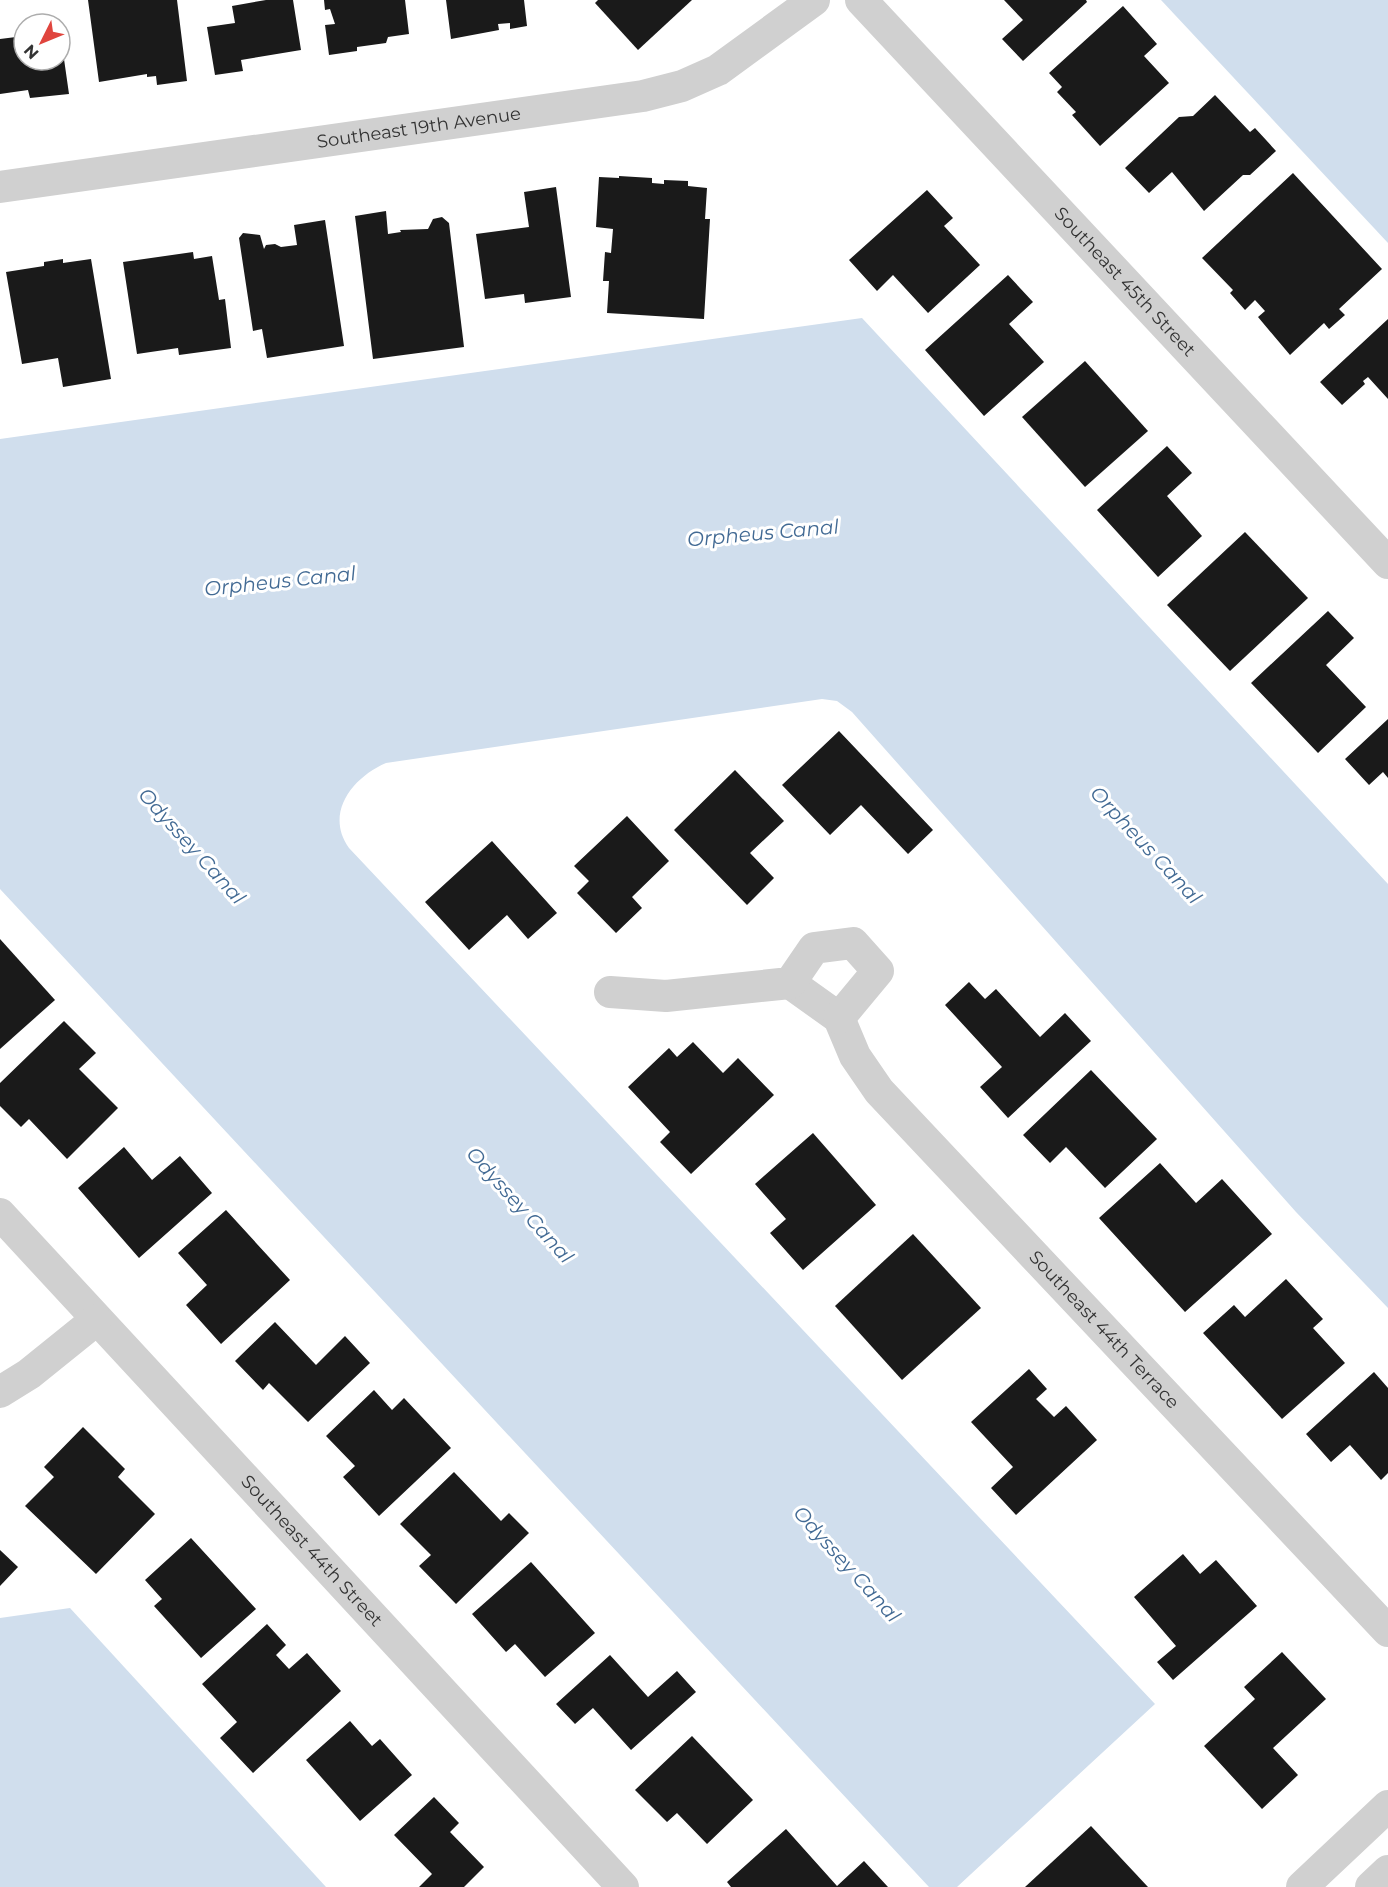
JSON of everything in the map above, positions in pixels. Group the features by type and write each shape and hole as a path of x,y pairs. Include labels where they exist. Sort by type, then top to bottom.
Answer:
{"street":[{"name":"Southeast 19th Avenue","path":"0,187 643,96 682,86 718,70 813,0"},
{"name":"Southeast 45th Street","path":"861,0 1388,563"},
{"path":"610,992 666,996 790,983 814,948 853,943 878,971 838,1018"},
{"name":"Southeast 44th Terrace","path":"790,983 838,1018 855,1056 879,1090 1388,1631"},
{"name":"Southeast 44th Street","path":"0,1214 623,1887"},
{"path":"0,1392 29,1374 96,1320"},
{"path":"1302,1887 1388,1806"},
{"path":"1371,1887 1388,1871"}],"water":[{"path":"1161,0 1388,0 1388,243"},
{"path":"862,318 1388,884 1388,1308 1296,1212 852,712 837,701 822,699 386,763 363,777 353,787 341,809 340,822 342,835 349,848 1155,1704 957,1887 929,1887 0,889 0,439"},
{"path":"70,1608 326,1887 0,1887 0,1618"}],"building":[{"path":"88,0 177,0 187,81 157,85 156,76 147,77 147,74 99,82"},
{"path":"266,0 293,0 301,50 241,60 243,71 215,75 207,27 235,23 232,6"},
{"path":"324,0 405,0 409,34 388,37 386,43 357,47 357,51 329,55 325,25 335,24 330,9 325,10"},
{"path":"446,0 524,0 527,26 510,29 510,23 498,24 499,30 451,39"},
{"path":"598,0 692,0 638,50 595,3"},
{"path":"1004,0 1086,0 1087,2 1023,61 1002,39 1023,20"},
{"path":"1123,6 1157,44 1144,56 1169,83 1100,146 1072,115 1076,112 1057,92 1062,87 1049,73"},
{"path":"12,38 12,72 66,72 69,94 30,98 28,90 0,94 0,39"},
{"path":"1215,95 1250,132 1255,128 1276,151 1250,175 1243,175 1204,211 1172,172 1149,193 1125,168 1179,117 1193,116"},
{"path":"1293,173 1382,269 1339,309 1345,315 1329,329 1324,323 1290,355 1258,317 1265,311 1255,300 1245,310 1230,293 1233,290 1202,258"},
{"path":"619,176 652,178 652,183 664,184 664,180 688,181 688,186 707,188 705,219 710,219 704,319 607,313 609,281 603,281 605,252 611,253 613,229 596,227 599,177 619,178"},
{"path":"556,187 571,297 525,303 524,294 485,299 476,234 529,227 524,192"},
{"path":"927,190 953,218 944,226 980,265 928,313 893,275 877,291 849,260"},
{"path":"386,211 388,234 401,232 400,230 428,229 433,219 442,217 449,223 464,347 373,359 355,216"},
{"path":"325,220 344,346 267,358 262,329 253,331 239,238 243,233 260,235 264,249 266,245 275,244 281,247 297,245 294,225"},
{"path":"193,252 194,259 212,256 219,300 225,299 231,348 179,355 178,348 137,354 123,262"},
{"path":"63,259 63,263 91,259 111,379 63,387 58,358 22,364 6,272 44,266 44,262"},
{"path":"1008,275 1033,302 1009,324 1044,362 984,416 925,350"},
{"path":"1388,319 1388,399 1368,377 1363,381 1365,384 1342,405 1320,382"},
{"path":"1085,361 1148,431 1085,487 1022,417"},
{"path":"1167,446 1192,473 1167,496 1202,536 1158,577 1097,510"},
{"path":"1245,532 1308,598 1230,671 1167,605"},
{"path":"1328,611 1354,638 1326,665 1366,707 1318,753 1251,683"},
{"path":"1388,719 1388,778 1383,772 1369,785 1345,759"},
{"path":"839,731 933,830 908,854 861,805 830,835 782,785"},
{"path":"735,770 784,821 750,853 774,878 747,905 674,830"},
{"path":"627,816 669,861 632,897 642,908 616,933 577,893 589,881 574,866"},
{"path":"492,841 557,913 528,939 507,915 469,950 425,902"},
{"path":"0,939 55,1000 0,1049"},
{"path":"969,982 985,999 996,989 1040,1037 1065,1013 1091,1041 1008,1118 980,1087 1002,1067 945,1005"},
{"path":"64,1021 96,1053 79,1069 118,1108 67,1159 29,1119 21,1127 0,1106 0,1083"},
{"path":"693,1042 723,1073 738,1058 774,1095 691,1174 660,1142 670,1132 628,1087 669,1048 677,1057"},
{"path":"1091,1070 1157,1139 1105,1188 1066,1147 1050,1163 1023,1135"},
{"path":"813,1133 876,1205 803,1270 770,1233 786,1219 755,1184"},
{"path":"124,1147 152,1180 180,1156 212,1193 139,1258 78,1188"},
{"path":"1160,1163 1196,1203 1222,1179 1272,1234 1185,1312 1099,1218"},
{"path":"226,1210 290,1280 221,1344 186,1305 207,1285 178,1253"},
{"path":"913,1234 981,1308 902,1380 835,1306"},
{"path":"1286,1279 1323,1319 1313,1328 1345,1363 1282,1419 1203,1333 1234,1305 1245,1317"},
{"path":"275,1322 316,1365 345,1336 370,1363 308,1422 269,1383 263,1390 235,1361"},
{"path":"1029,1369 1047,1389 1036,1399 1054,1417 1066,1406 1097,1440 1016,1515 991,1488 1013,1467 971,1422"},
{"path":"1374,1372 1388,1388 1388,1473 1381,1480 1350,1445 1331,1462 1306,1434"},
{"path":"374,1390 392,1410 404,1398 451,1448 379,1516 343,1477 355,1466 326,1436"},
{"path":"83,1427 125,1469 118,1477 155,1514 96,1574 25,1506 54,1477 44,1467"},
{"path":"454,1472 501,1521 509,1513 529,1533 456,1604 419,1566 431,1555 400,1524"},
{"path":"191,1538 256,1609 201,1658 154,1606 162,1599 145,1580"},
{"path":"0,1550 18,1567 0,1586"},
{"path":"1183,1554 1200,1574 1216,1560 1257,1606 1173,1680 1157,1662 1176,1646 1134,1597"},
{"path":"531,1562 595,1633 545,1677 515,1644 506,1652 472,1614"},
{"path":"267,1624 286,1645 276,1655 289,1669 307,1653 341,1691 253,1773 220,1738 237,1722 202,1684"},
{"path":"1282,1652 1326,1699 1273,1748 1298,1775 1262,1809 1204,1746 1255,1699 1244,1687"},
{"path":"610,1655 648,1697 677,1671 696,1692 631,1750 593,1708 575,1724 556,1704"},
{"path":"350,1721 372,1746 380,1739 412,1775 360,1821 306,1760"},
{"path":"692,1736 753,1800 707,1844 677,1813 667,1822 635,1790"},
{"path":"434,1797 459,1823 450,1832 484,1867 464,1887 419,1887 432,1874 394,1835"},
{"path":"1091,1826 1148,1887 1025,1887"},
{"path":"786,1829 837,1886 864,1861 888,1887 731,1887 727,1882"}],"water label":[{"name":"Orpheus Canal","path":"763,533"},
{"name":"Orpheus Canal","path":"280,581"},
{"name":"Orpheus Canal","path":"1146,845"},
{"name":"Odyssey Canal","path":"192,846"},
{"name":"Odyssey Canal","path":"520,1205"},
{"name":"Odyssey Canal","path":"847,1564"}]}
